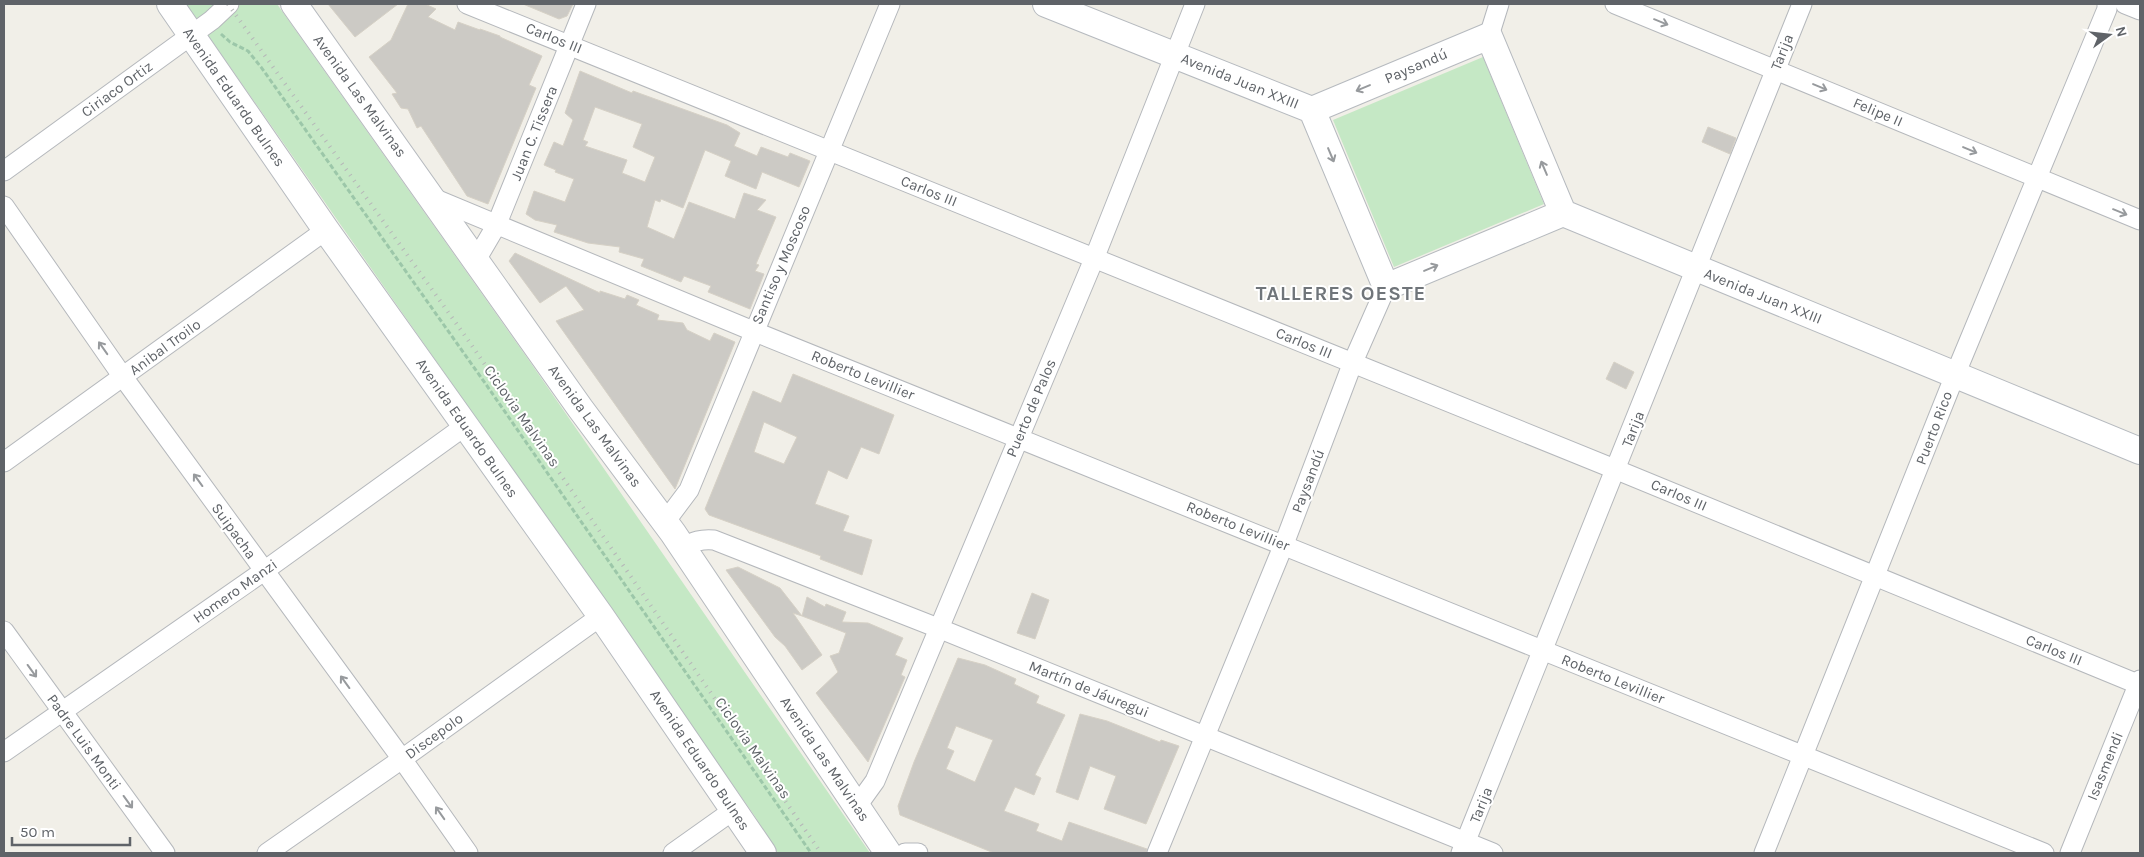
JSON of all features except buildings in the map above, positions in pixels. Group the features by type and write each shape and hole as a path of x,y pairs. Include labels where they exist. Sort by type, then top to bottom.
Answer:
{"main road":[{"name":"Avenida Eduardo Bulnes","path":"170,4 202,27 326,230 600,616 735,809 763,853"},
{"name":"Avenida Las Malvinas","path":"294,4 580,408 665,522 888,853"},
{"name":"Avenida Juan XXIII","path":"1046,4 1312,110 1386,286"},
{"name":"Paysandú","path":"1312,110 1489,36"},
{"path":"1386,286 1563,213 1489,36"},
{"name":"Avenida Juan XXIII","path":"1563,213 2140,451"}],"street":[{"name":"Ciriaco Ortiz","path":"4,171 202,27 229,4"},
{"name":"Carlos III","path":"467,4 570,44 1094,259 1353,362 1876,577 2140,683"},
{"name":"Juan C. Tissera","path":"476,260 496,226 586,4"},
{"name":"Santiso y Moscoso","path":"665,522 689,490 753,331 890,4"},
{"name":"Puerto de Palos","path":"857,806 875,781 1094,259 1195,4"},
{"path":"1489,36 1499,4"},
{"name":"Felipe II","path":"1615,4 1775,68 2140,220"},
{"name":"Tarija","path":"1463,848 1617,470 1802,4"},
{"name":"Puerto Rico","path":"1764,853 1876,577 1955,375 2038,179 2107,9 2107,4"},
{"path":"2125,4 2140,10"},
{"name":"Roberto Levillier","path":"433,198 496,226 753,331 1284,544 1803,757 2044,853"},
{"name":"Suipacha","path":"4,206 123,377 402,759 468,853"},
{"name":"Anibal Troilo","path":"4,462 326,230"},
{"name":"Paysandú","path":"1157,853 1284,544 1353,362 1386,286"},
{"name":"Homero Manzi","path":"4,752 264,571 465,426"},
{"name":"Martín de Jáuregui","path":"683,548 693,541 703,539 714,540 1205,736 1463,848 1493,853"},
{"name":"Discepolo","path":"266,853 402,759 600,616"},
{"name":"Padre Luis Monti","path":"4,631 165,853"},
{"name":"Isasmendi","path":"2070,853 2140,683"},
{"path":"673,853 735,809"},
{"path":"906,853 918,853"}],"path":[{"name":"Ciclovia Malvinas","path":"202,27 248,51 261,66 496,399 811,853"}],"green space":[{"path":"186,4 277,4 528,359 870,853 778,853 754,815"},
{"path":"1483,57 1544,204 1394,267 1333,120"}],"railway":[{"path":"228,4 468,340 821,853"}],"district":[{"name":"TALLERES OESTE","path":"1341,293"}]}
